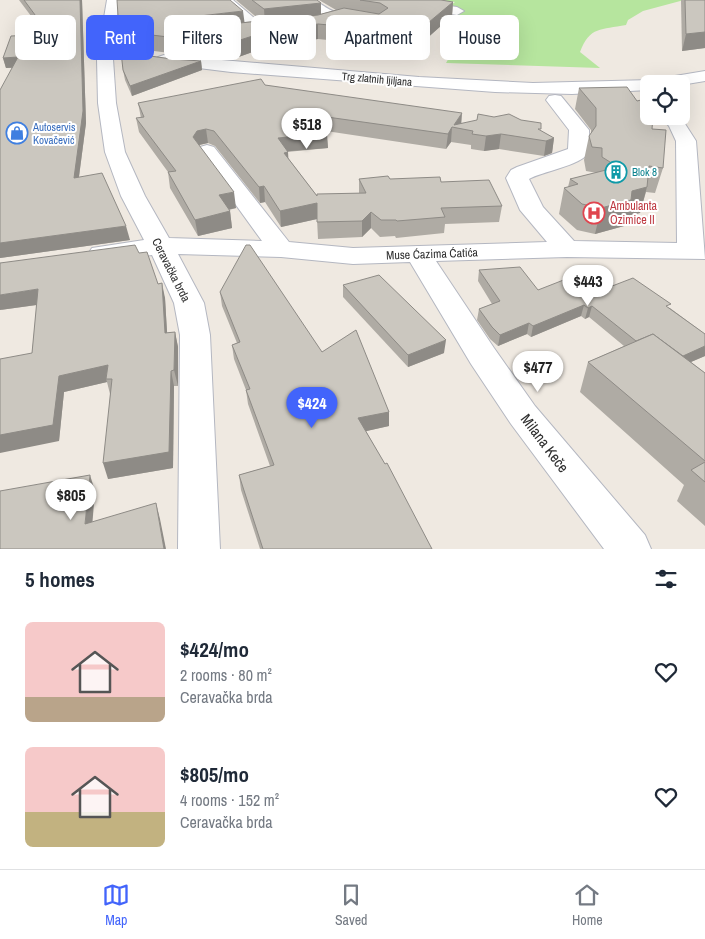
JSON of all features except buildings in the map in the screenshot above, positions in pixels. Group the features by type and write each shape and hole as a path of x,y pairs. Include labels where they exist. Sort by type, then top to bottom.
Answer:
{"street":[{"name":"Ceravačka brda","path":"113,0 116,53 106,103 115,152 133,196 189,303 195,335 199,549"},
{"path":"226,0 265,28 243,31"},
{"path":"307,0 331,15"},
{"path":"386,0 457,11"},
{"path":"318,24 326,22"},
{"name":"Trg zlatnih ljiljana","path":"154,56 179,55 235,68 513,89 573,89 640,94"},
{"path":"690,78 705,76"},
{"path":"555,100 579,130 578,152 525,172 517,178 532,210 567,249"},
{"path":"678,125 686,140 697,251"},
{"path":"207,151 281,249"},
{"name":"Muse Ćazima Ćatića","path":"80,257 159,246 281,249 353,256 567,249 697,251"},
{"name":"Milana Keče","path":"419,255 462,326 522,413 558,461 630,549"}],"green space":[{"path":"433,0 684,0 643,11 628,20 626,25 592,33 580,52 600,68 446,63 448,60 519,60 519,15 457,15 457,11 447,8 455,2"}],"place":[{"name":"Autoservis Kovačević","path":"17,133"},
{"name":"Blok 8","path":"616,172"},
{"name":"Ambulanta Ozimice II","path":"594,213"}]}
